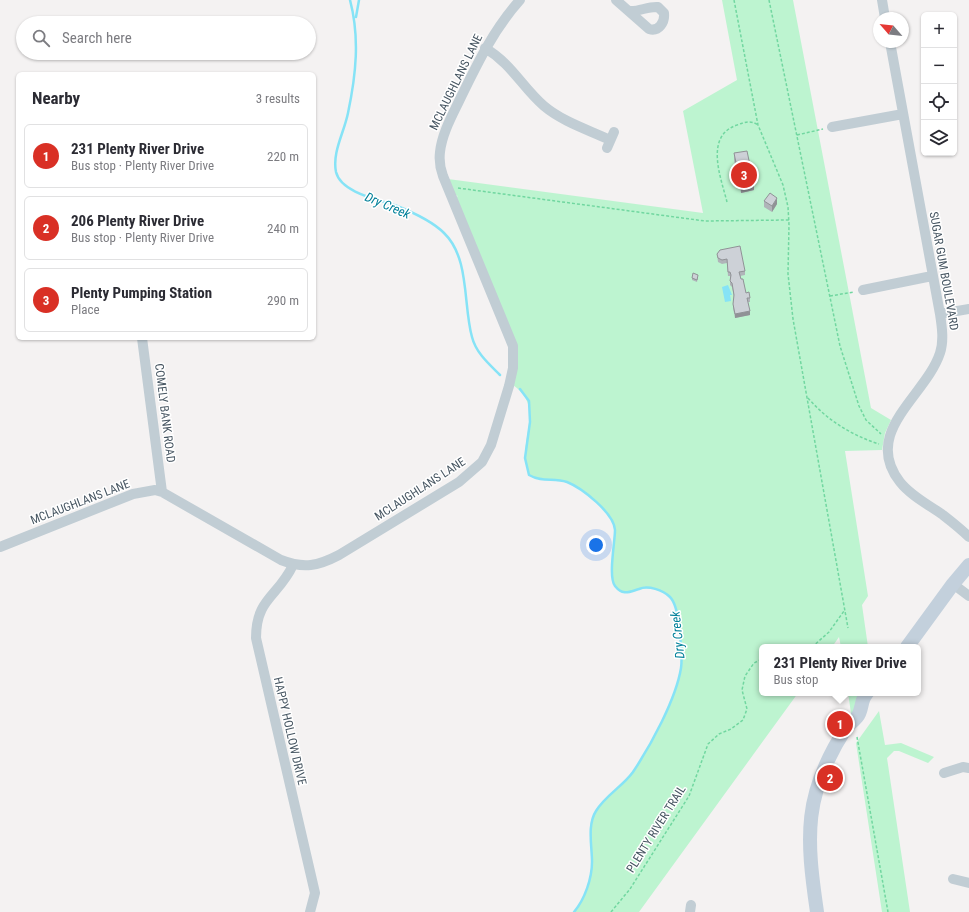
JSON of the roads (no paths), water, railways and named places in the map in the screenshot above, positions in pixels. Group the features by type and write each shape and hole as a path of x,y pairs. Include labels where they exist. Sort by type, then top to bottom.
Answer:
{"street":[{"name":"MCLAUGHLANS LANE","path":"0,547 133,494 154,490 162,492 267,553 293,565 307,566 329,560 339,555 469,474 482,462 489,450 513,368 513,346 448,189 440,164 442,143 456,107 485,48 499,25 520,0"},
{"path":"616,0 629,11"},
{"path":"882,0 884,12"},
{"path":"485,48 505,62 546,108 569,121 610,140"},
{"name":"SUGAR GUM BOULEVARD","path":"891,48 940,314 942,342 937,361 894,425 889,443 892,469 901,483 944,516"},
{"path":"832,127 903,114"},
{"path":"863,290 932,276"},
{"path":"940,314 969,309"},
{"name":"COMELY BANK ROAD","path":"142,340 162,492"},
{"path":"944,516 969,530"},
{"path":"944,516 969,537"},
{"path":"953,584 969,552"},
{"name":"HAPPY HOLLOW DRIVE","path":"293,565 287,578 259,612 256,638 315,893 310,912"},
{"path":"909,644 953,584 969,565"},
{"path":"953,584 969,596"},
{"path":"817,912 809,858 808,835 811,812 819,780 830,755 846,728 858,715 862,700 865,696"},
{"path":"842,736 862,720 868,704 874,696"},
{"path":"944,773 963,767 969,768"},
{"path":"953,879 969,883"}],"water":[{"path":"728,285 732,295 730,295 731,301 725,302 722,287"}],"waterway":[{"name":"Dry Creek","path":"350,0 356,42 355,71 348,113 337,150 335,165 336,172 339,179 353,190 362,195 409,211 428,221 444,233 452,243 462,268 469,324 474,343 483,358 500,375"},
{"name":"Dry Creek","path":"356,17 359,0"},
{"name":"Dry Creek","path":"520,389 529,401 530,422 525,458 529,475 539,479 567,482 589,495 603,509 609,516 615,530 612,567 613,582 615,586 623,592 643,588 655,589 670,597 676,610 682,652 682,663 674,694 655,735 633,772 604,801 593,817 591,829 591,875 585,895 574,912"}],"place":[{"name":"Plenty Pumping Station","path":"744,175"},
{"name":"231 Plenty River Drive","path":"840,724"},
{"name":"206 Plenty River Drive","path":"830,778"}]}
